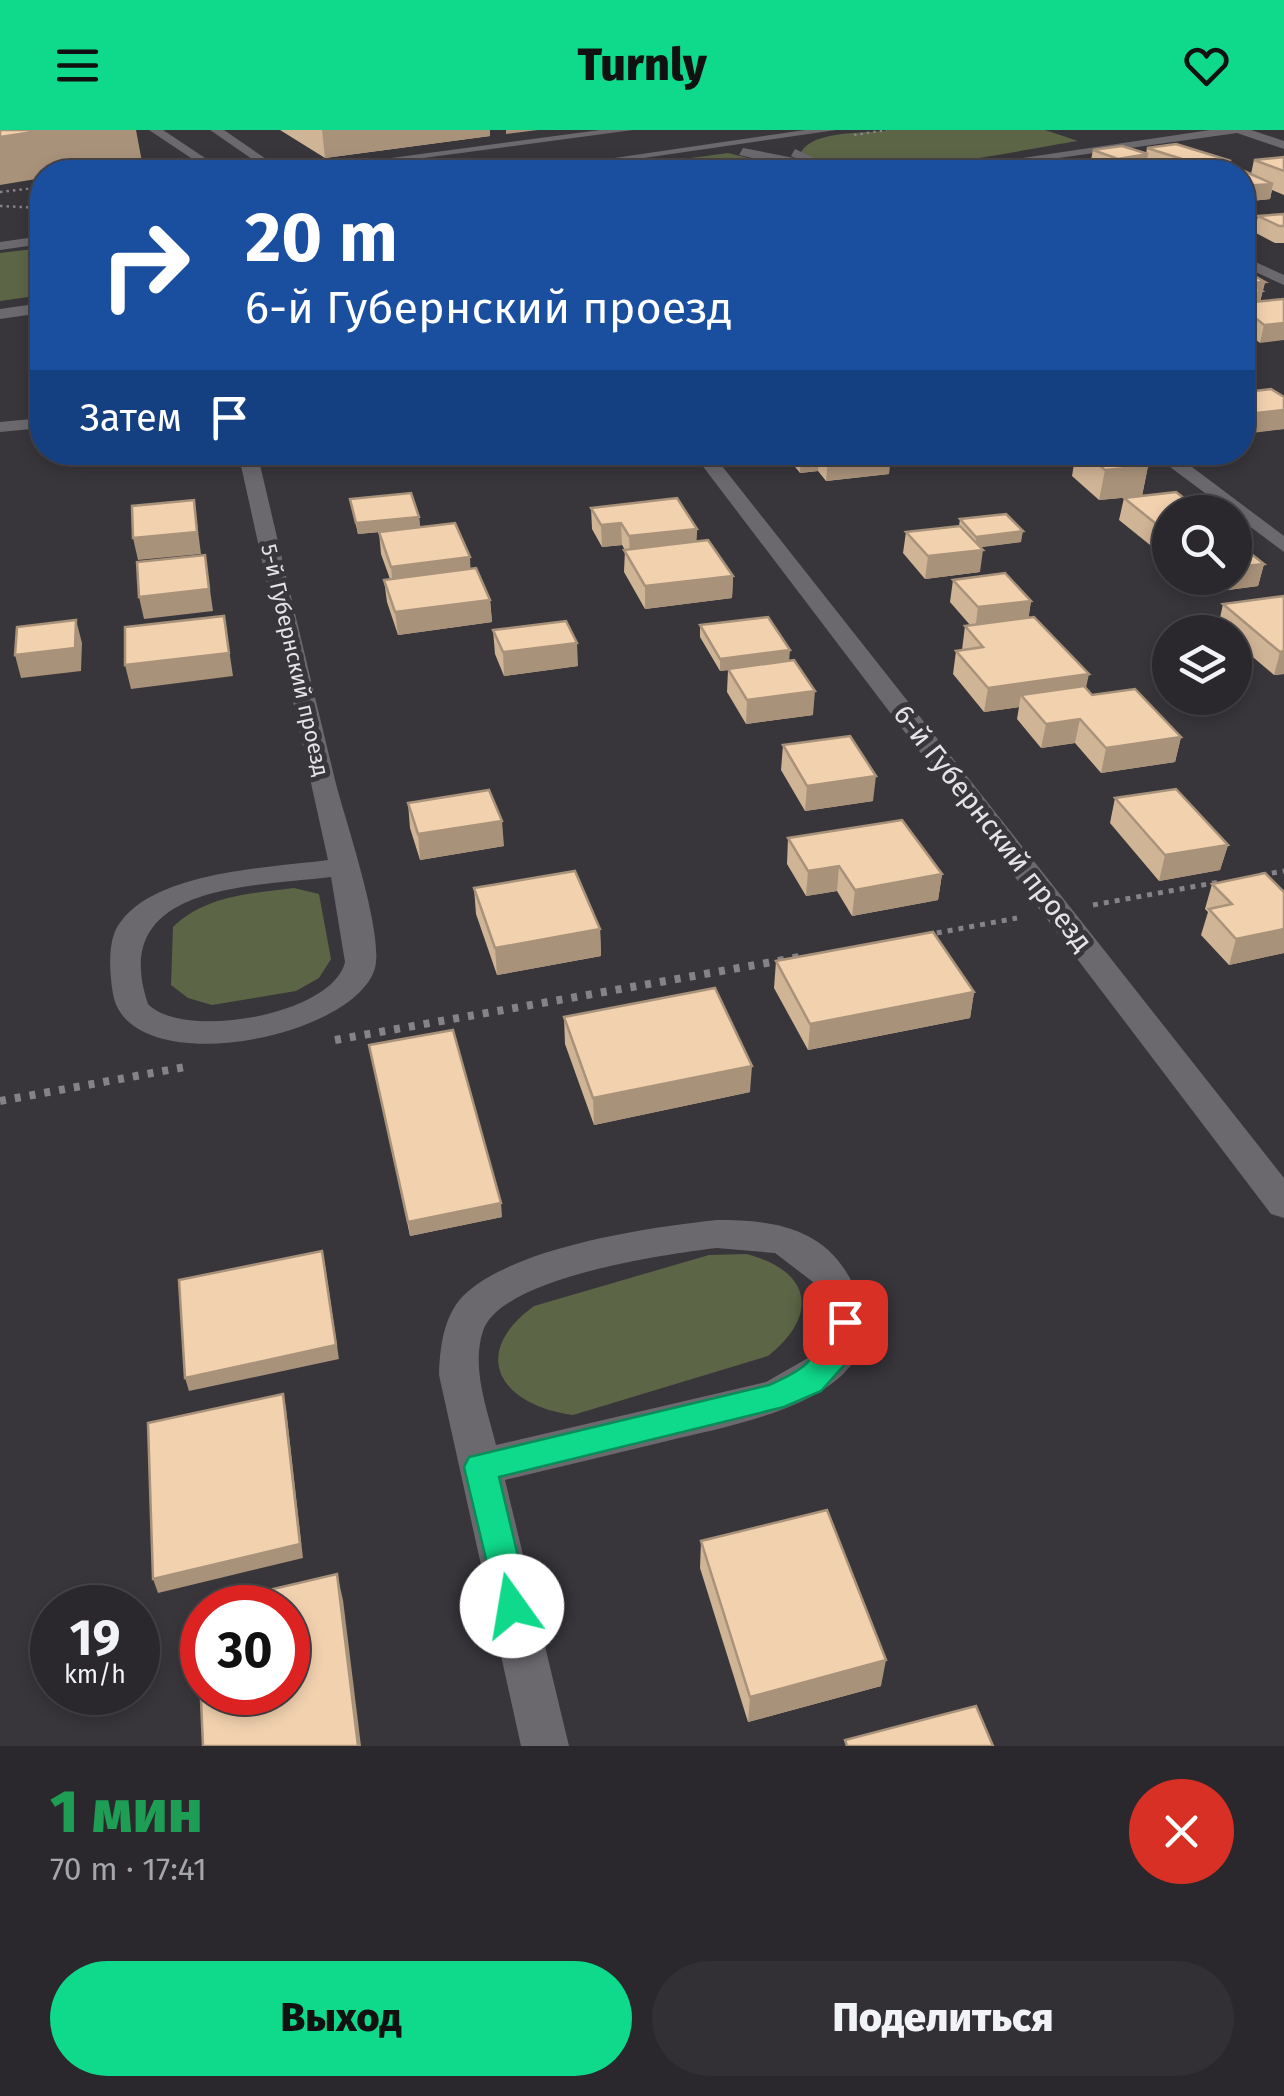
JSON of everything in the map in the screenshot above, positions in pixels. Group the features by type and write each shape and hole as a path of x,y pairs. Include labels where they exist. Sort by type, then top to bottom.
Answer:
{"street":[{"path":"155,130 201,160"},
{"path":"216,130 261,160"},
{"path":"388,160 626,130"},
{"path":"614,160 777,133 831,130"},
{"path":"802,160 794,151 797,142 831,130"},
{"path":"1019,160 1237,130 1284,145"},
{"path":"1112,146 1152,158"},
{"path":"674,152 771,156 781,160"},
{"path":"0,246 30,242"},
{"path":"1255,267 1284,282"},
{"path":"0,314 30,310"},
{"path":"0,427 30,424"},
{"name":"5-й Губернский проезд","path":"251,465 342,867 361,952 359,972 344,992 318,1009 215,1032 185,1034 155,1026 135,1011 128,991 126,948 132,928 149,910 175,896 206,888 342,867"},
{"name":"6-й Губернский проезд","path":"711,465 1284,1204"},
{"path":"1176,465 1284,546"},
{"path":"480,1467 773,1398 810,1382 835,1354 845,1322 838,1289 817,1260 785,1240 747,1230 708,1233 579,1261 505,1284 476,1308 460,1340 459,1376 480,1467 545,1746"}],"path":[{"path":"0,192 30,188"},
{"path":"0,206 30,207"},
{"path":"1246,878 1284,871"},
{"path":"922,935 1227,881"},
{"path":"323,1042 806,956"},
{"path":"0,1101 190,1066"}],"green space":[{"path":"890,130 1045,130 1078,141 967,160 816,160 801,152 817,140"},
{"path":"728,153 756,160 676,160"},
{"path":"30,249 30,297 0,301 0,253"},
{"path":"294,888 319,894 331,959 319,978 296,991 212,1005 188,998 171,985 173,927 186,916 229,898"},
{"path":"746,1254 784,1271 801,1296 796,1325 768,1356 573,1415 528,1401 502,1376 498,1360 502,1342 534,1306 709,1255"}],"building":[{"path":"0,130 46,130 0,137"},
{"path":"1176,144 1228,160 1185,160 1147,148"},
{"path":"1122,146 1148,154 1118,159 1093,150"},
{"path":"1284,157 1284,171 1255,160"},
{"path":"1255,176 1273,184 1255,185"},
{"path":"1284,214 1284,226 1258,216"},
{"path":"1284,299 1284,323 1264,325 1255,318 1255,302"},
{"path":"1271,389 1284,397 1284,410 1255,413 1255,391"},
{"path":"1099,465 1148,466 1105,470"},
{"path":"1176,492 1180,495 1152,495 1152,521 1124,498"},
{"path":"411,493 419,517 356,523 350,499"},
{"path":"677,498 697,529 629,536 621,523 601,525 591,508"},
{"path":"194,500 197,532 133,538 132,506"},
{"path":"1006,514 1023,531 976,537 960,519"},
{"path":"455,523 470,557 391,567 379,532"},
{"path":"960,526 983,550 928,556 906,532"},
{"path":"708,540 733,576 645,586 624,550"},
{"path":"1252,554 1264,564 1252,565"},
{"path":"205,555 209,589 139,597 137,562"},
{"path":"476,568 490,600 395,612 384,580"},
{"path":"1005,573 1031,601 978,607 953,580"},
{"path":"1284,596 1284,651 1280,652 1252,628 1252,615 1236,615 1223,604"},
{"path":"224,616 229,653 125,665 125,627"},
{"path":"768,617 790,650 720,659 700,625"},
{"path":"1034,617 1089,674 988,688 956,651 983,647 965,626"},
{"path":"76,620 75,648 15,655 17,627"},
{"path":"566,621 577,643 503,652 493,630"},
{"path":"794,660 815,691 747,700 728,669"},
{"path":"1084,686 1092,695 1135,689 1152,707 1152,715 1160,715 1181,737 1106,748 1080,719 1046,724 1021,695"},
{"path":"850,736 876,776 807,786 783,745"},
{"path":"1176,789 1228,845 1165,855 1115,798"},
{"path":"489,790 502,821 418,834 408,803"},
{"path":"902,820 942,874 855,890 839,866 808,871 788,838"},
{"path":"575,871 600,929 495,948 474,888"},
{"path":"1265,873 1284,892 1284,929 1236,939 1209,909 1232,904 1212,884"},
{"path":"933,932 974,992 810,1024 776,961"},
{"path":"715,988 752,1066 593,1098 564,1017"},
{"path":"453,1030 501,1203 408,1222 369,1045"},
{"path":"322,1251 336,1345 185,1378 179,1280"},
{"path":"283,1394 300,1544 153,1579 148,1423"},
{"path":"827,1510 886,1660 750,1697 701,1541"},
{"path":"337,1574 358,1746 203,1746 202,1715 310,1715 310,1585 290,1585"},
{"path":"976,1706 993,1746 847,1746 845,1740"}],"route":[{"path":"512,1606 480,1467 773,1398 810,1382 835,1354 845,1322"}]}
